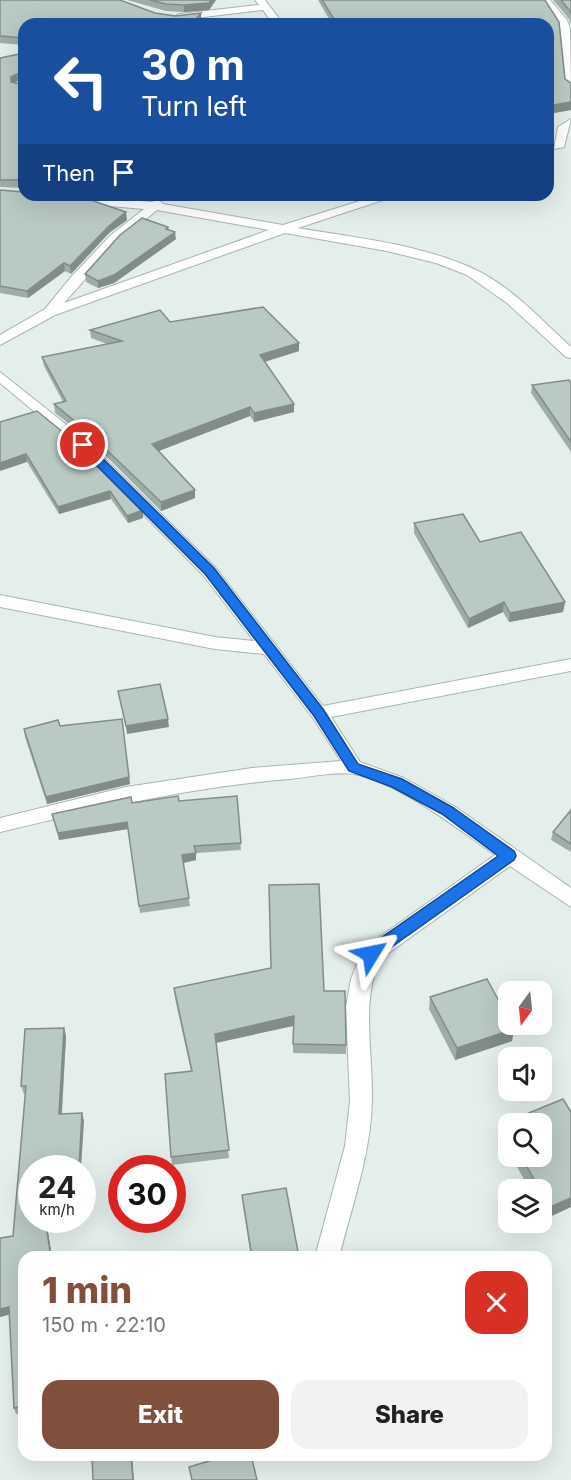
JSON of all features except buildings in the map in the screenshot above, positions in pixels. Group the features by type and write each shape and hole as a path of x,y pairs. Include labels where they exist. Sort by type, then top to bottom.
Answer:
{"street":[{"path":"545,0 562,20 565,29 571,87"},
{"path":"167,16 190,17 261,3 273,18"},
{"path":"554,142 563,127 571,122"},
{"path":"554,148 571,154"},
{"path":"101,201 155,206 284,228 387,247 440,260 471,272 512,300 571,354"},
{"path":"50,312 76,279 115,238 160,201"},
{"path":"0,341 50,312 284,228 372,201"},
{"path":"0,376 27,401 83,445 209,571 319,713 354,767"},
{"path":"0,601 215,643 270,649"},
{"path":"319,713 571,665"},
{"path":"0,825 126,794 252,775 354,767 397,783 447,810 571,898"},
{"path":"329,1251 356,1146 361,1101 357,1007 361,979 371,954 509,856"}],"route":[{"path":"83,445 209,571 319,713 354,767 397,783 447,810 509,856 371,954"}]}
